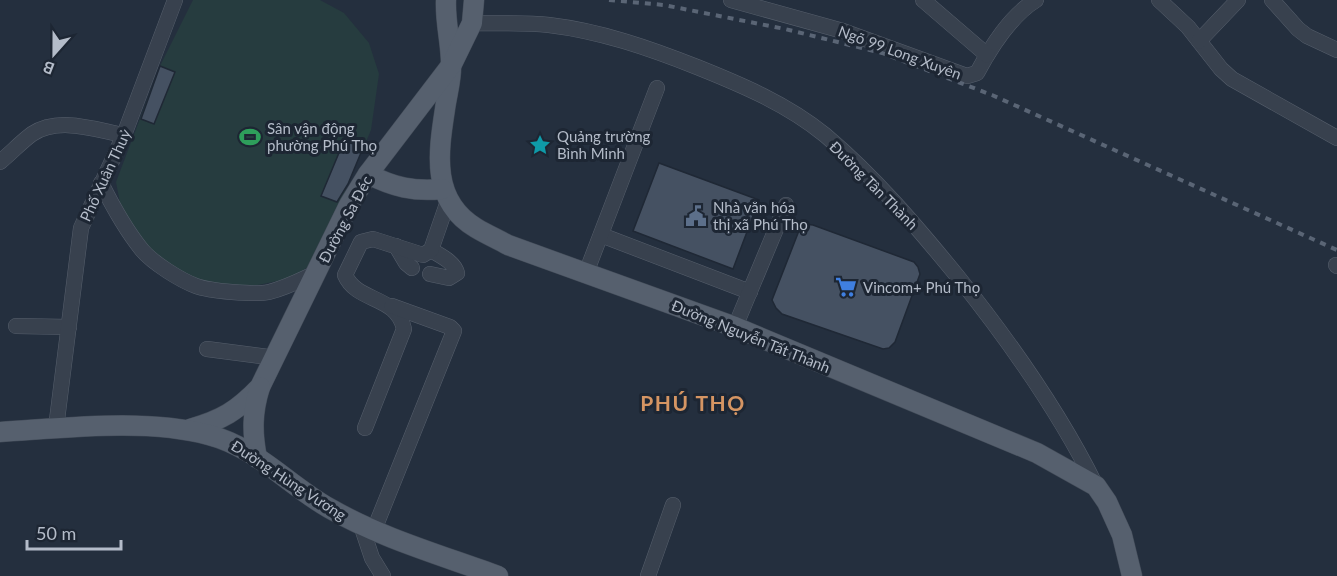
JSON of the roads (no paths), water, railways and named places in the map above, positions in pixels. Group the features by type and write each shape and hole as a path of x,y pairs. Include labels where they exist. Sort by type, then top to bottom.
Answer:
{"main road":[{"path":"446,3 445,20 452,64"},
{"path":"368,174 405,189 445,195 440,157 441,131 452,64 473,10"},
{"name":"Đường Sa Đéc","path":"257,458 252,428 260,387 316,273 368,174 452,64"},
{"name":"Đường Nguyễn Tất Thành","path":"445,195 458,214 474,227 508,245 735,327 825,367 1037,453 1096,486 1107,502 1122,535 1132,576"},
{"name":"Đường Sa Đéc","path":"188,430 227,416 260,387"},
{"name":"Đường Hùng Vương","path":"0,432 153,425 188,430 228,440 327,507 368,527 498,576"}],"street":[{"name":"Phố Xuân Thuỷ","path":"56,428 81,228 124,135 176,0"},
{"name":"Ngõ 99 Long Xuyên","path":"731,0 843,31 967,76 977,73 1016,16 1036,0"},
{"path":"923,0 987,56"},
{"path":"1159,0 1185,23 1221,69 1232,79 1337,138"},
{"path":"1199,41 1238,0"},
{"path":"1272,0 1307,36 1337,50"},
{"name":"Đường Tân Thành","path":"473,10 619,39 650,48 733,81 783,105 823,134 856,163 921,232 988,314 1050,403 1096,486"},
{"path":"586,273 657,88"},
{"path":"0,162 33,134 55,125 68,125 124,135"},
{"path":"102,183 118,217 144,252 175,275 197,287 242,293 268,292 297,283 316,273"},
{"path":"383,576 372,558 368,527 454,331 450,327 388,305 349,284 345,275 361,242 373,239 423,255 431,250 445,195"},
{"path":"735,327 786,205"},
{"path":"600,235 750,292"},
{"path":"396,246 412,268"},
{"path":"430,274 449,278 457,273 450,263 431,250"},
{"path":"365,428 404,329 399,314 388,305"},
{"path":"16,326 69,327"},
{"path":"207,349 276,358"},
{"path":"648,576 674,506"}],"railway":[{"path":"609,0 664,5 785,29 882,53 992,95 1337,250"}],"place":[{"name":"Sân vận động phường Phú Thọ","path":"250,137"},
{"name":"Quảng trường Bình Minh","path":"540,145"},
{"name":"Nhà văn hóa thị xã Phú Thọ","path":"696,216"},
{"name":"Vincom+ Phú Thọ","path":"846,287"}],"district":[{"name":"PHÚ THỌ","path":"693,402"}]}
